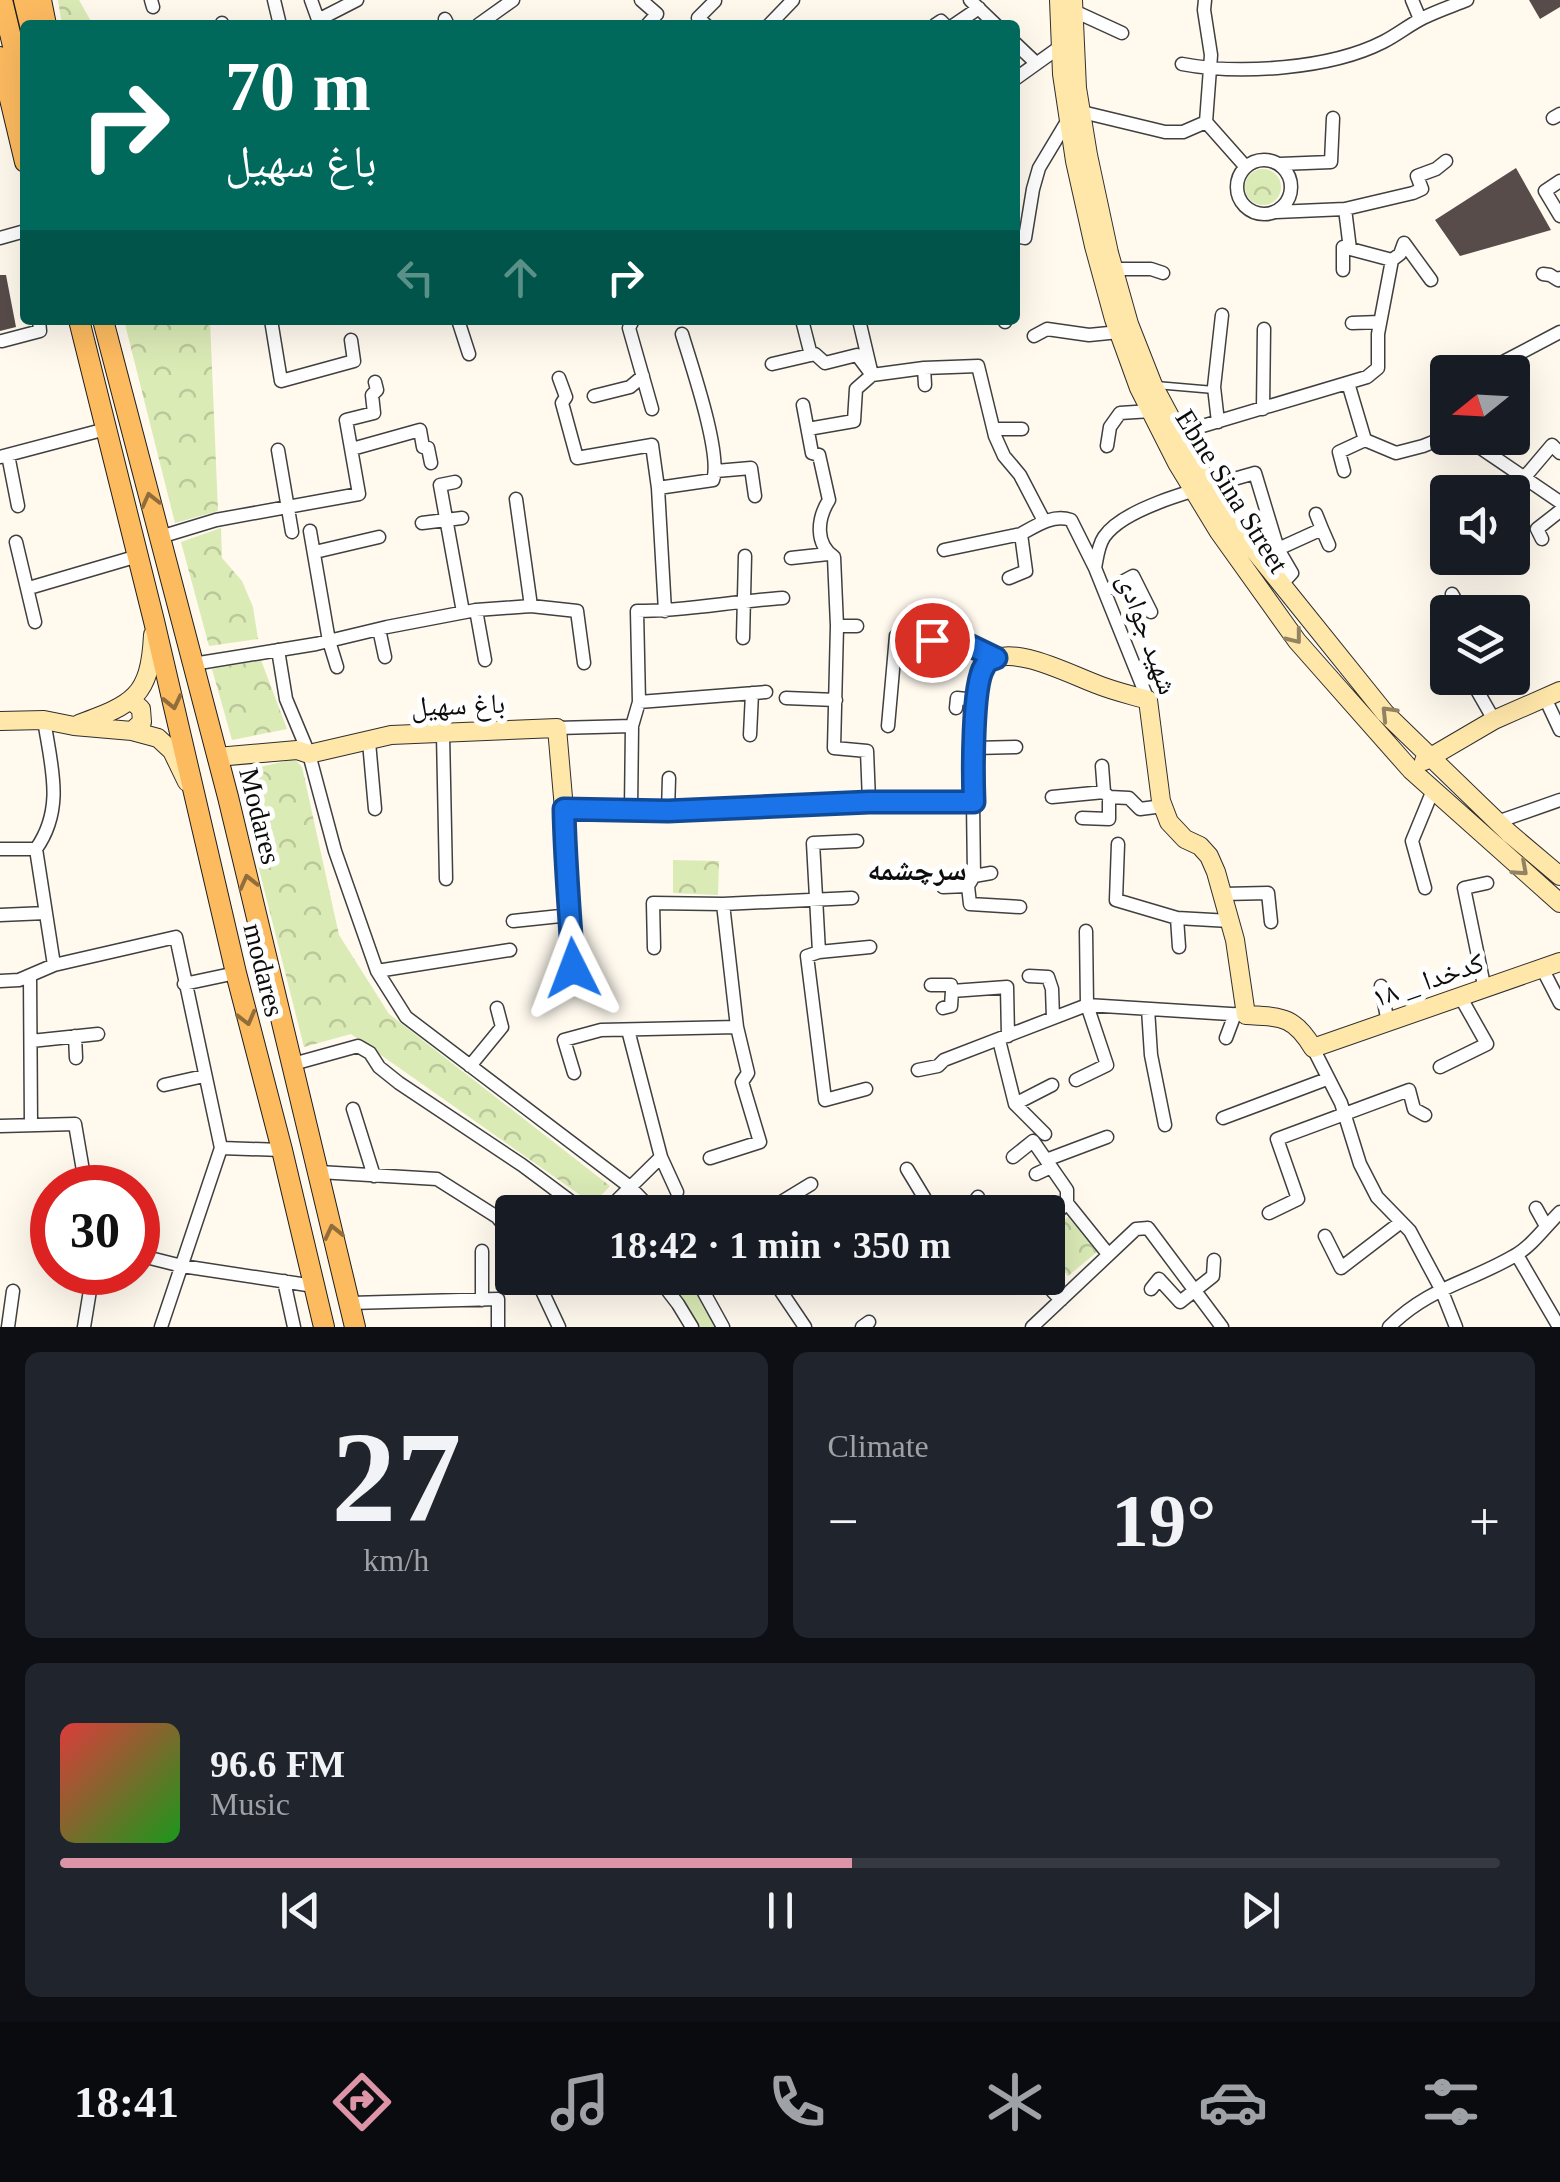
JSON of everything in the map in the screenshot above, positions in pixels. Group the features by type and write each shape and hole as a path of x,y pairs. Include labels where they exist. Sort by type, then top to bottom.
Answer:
{"main road":[{"path":"2,0 20,75"},
{"name":"Ebne Sina Street","path":"1069,4 1062,74 1088,155 1129,324 1219,532 1297,642 1411,770 1560,904"},
{"path":"0,57 20,141"},
{"name":"Ebne Sina Street","path":"1076,115 1075,160 1118,332 1139,388 1177,463 1229,519 1386,712 1498,822 1560,876"},
{"name":"modares","path":"80,325 324,1327"},
{"name":"Modares","path":"105,325 217,756 355,1327"},
{"path":"1268,600 1281,585"},
{"path":"74,726 109,713 143,688 152,660 154,621"},
{"path":"557,728 564,809 668,811 869,802 974,802 976,700 982,669 988,661 1024,658 1148,700"},
{"path":"1411,770 1494,720 1553,695"},
{"path":"131,700 142,709 142,722 132,731"},
{"name":"شهید جوادی","path":"1148,700 1162,806"},
{"path":"0,721 44,720 158,738 172,751 196,801"},
{"name":"باغ سهیل","path":"217,756 296,750 309,754 391,736 557,728"},
{"path":"1162,806 1168,822 1185,840 1200,846 1210,856 1235,940 1241,1014 1293,1022 1313,1048"},
{"name":"۱۸ _ کدخدا","path":"1313,1048 1551,965"}],"street":[{"path":"322,20 357,0"},
{"path":"485,20 513,0"},
{"path":"641,0 657,14 652,20"},
{"path":"774,20 792,0"},
{"path":"1205,0 1211,55 1206,122 1245,166"},
{"path":"1412,0 1420,19"},
{"path":"1182,64 1210,70 1284,67 1330,60 1380,44 1420,19 1467,0"},
{"path":"700,20 698,18 714,1"},
{"path":"1069,4 1122,33"},
{"path":"1020,75 1068,42"},
{"path":"1020,48 1036,64"},
{"path":"1020,237 1025,238 1039,168 1076,115 1165,132 1182,132 1206,122"},
{"path":"1333,118 1330,162 1280,164 1262,159 1245,166 1237,182 1239,199 1260,214 1345,209 1422,190 1417,176 1421,170 1446,161"},
{"path":"1276,212 1289,199 1291,190 1287,171 1280,164"},
{"path":"1560,180 1545,191 1560,216"},
{"path":"1345,209 1350,249"},
{"path":"1179,433 1368,378 1378,368 1380,322 1392,260 1400,254 1404,243 1430,280"},
{"path":"1343,270 1343,247 1392,260"},
{"path":"1114,269 1163,273"},
{"path":"1543,274 1560,278"},
{"path":"1218,422 1215,390 1222,315"},
{"path":"1352,323 1380,322"},
{"path":"2,341 40,331 39,325"},
{"path":"272,325 281,381 354,361 351,340"},
{"path":"460,325 469,354"},
{"path":"630,325 652,409"},
{"path":"803,325 811,355"},
{"path":"860,325 872,375"},
{"path":"1034,336 1047,329 1090,335 1118,332"},
{"path":"1262,408 1264,329"},
{"path":"1517,355 1560,332"},
{"path":"658,488 713,480 716,471 707,420 682,334"},
{"path":"772,364 815,354 825,362 857,355 872,375"},
{"path":"808,430 854,421 856,388 872,375 978,366 1004,456 1026,484 1044,520 1021,534 944,550"},
{"path":"924,368 924,385"},
{"path":"594,396 630,387 643,376"},
{"path":"559,378 578,458 652,445 665,611"},
{"path":"160,537 216,520 359,494 346,420 374,413 375,382"},
{"path":"1348,383 1365,440"},
{"path":"802,405 812,453 820,455 829,500 822,511 820,540 828,554"},
{"path":"1107,446 1110,427 1120,413 1151,411"},
{"path":"18,506 4,456 106,429"},
{"path":"994,429 1022,429"},
{"path":"352,449 420,430 431,463"},
{"path":"1344,471 1338,452 1365,440 1396,453 1430,443"},
{"path":"1527,475 1552,445 1560,453"},
{"path":"278,450 292,532"},
{"path":"1491,455 1520,475"},
{"path":"716,471 752,468 756,496"},
{"path":"1095,568 1104,537 1122,518 1144,507 1255,473 1278,550 1292,573 1281,585"},
{"path":"455,482 440,484 484,660"},
{"path":"1530,482 1560,502"},
{"path":"516,500 532,606"},
{"path":"1542,539 1537,529 1560,511"},
{"path":"1316,514 1330,545"},
{"path":"422,523 462,518"},
{"name":"شهید جوادی","path":"1044,520 1071,520 1105,591 1148,700"},
{"path":"1278,550 1322,529"},
{"path":"310,532 338,666"},
{"path":"1009,578 1026,572 1021,534"},
{"path":"315,552 379,536"},
{"path":"16,542 36,622"},
{"path":"792,558 828,554 834,557 834,748 867,751 869,802"},
{"path":"29,588 138,556"},
{"path":"743,638 746,556"},
{"path":"1105,591 1133,576 1151,612"},
{"path":"632,810 632,726 639,702 637,612 783,598"},
{"path":"193,664 330,641 470,611 532,606 577,610 584,663"},
{"path":"837,626 857,626"},
{"path":"379,629 385,657"},
{"path":"888,726 896,636 967,644 996,658"},
{"path":"278,650 286,699 309,754 335,850 378,972 406,1017 638,1195"},
{"path":"639,702 759,692 750,736"},
{"path":"1480,695 1494,720"},
{"path":"1553,695 1560,730"},
{"path":"786,698 836,700"},
{"path":"956,708 958,698 976,700"},
{"path":"44,720 54,808 45,836 36,849 54,966"},
{"path":"557,728 632,726"},
{"path":"443,734 446,879"},
{"path":"369,742 374,809"},
{"path":"974,748 1016,747"},
{"path":"1082,818 1108,818 1102,766"},
{"path":"668,811 669,778"},
{"path":"1425,888 1412,841 1433,790"},
{"path":"1052,797 1106,794 1129,798 1140,809 1162,806"},
{"path":"1498,822 1560,800"},
{"path":"974,802 970,904 1020,908"},
{"path":"564,809 573,968"},
{"path":"819,952 813,843 856,841"},
{"path":"1118,844 1116,900 1177,918 1230,921"},
{"path":"0,849 36,849"},
{"path":"943,887 991,873"},
{"path":"1484,990 1464,888 1487,882"},
{"path":"1222,894 1268,893 1271,922"},
{"path":"654,948 653,903 852,898"},
{"path":"710,1158 760,1142 742,1082 748,1073 737,1027 723,904"},
{"path":"0,915 46,913"},
{"path":"513,920 570,915"},
{"path":"1177,918 1179,947"},
{"path":"1076,1080 1107,1065 1086,1005 1086,931"},
{"path":"0,981 19,980 54,966 176,936 221,1148 161,1327"},
{"path":"866,1089 825,1100 807,956 870,947"},
{"path":"378,972 510,950"},
{"path":"1551,965 1560,1003"},
{"path":"184,984 236,973"},
{"path":"30,976 31,1125"},
{"path":"1029,976 1048,977 1054,1018"},
{"path":"931,985 950,985 952,1006 944,1008"},
{"path":"1381,986 1388,1023"},
{"path":"952,990 1007,988 1004,1038 1016,1104 1045,1134"},
{"path":"1440,1068 1487,1044 1461,998"},
{"path":"918,1070 938,1066 944,1060 1086,1005 1241,1014 1226,1038"},
{"path":"470,1066 502,1028 497,1008"},
{"path":"1148,1009 1151,1054 1165,1125"},
{"path":"574,1073 564,1040 602,1030 737,1027"},
{"path":"628,1030 661,1156 677,1192"},
{"path":"30,1041 98,1034"},
{"path":"75,1036 76,1058"},
{"path":"293,1064 358,1046 400,1083 563,1195"},
{"path":"1313,1048 1344,1113 1360,1164 1376,1197 1410,1231 1442,1289 1456,1327"},
{"path":"164,1086 204,1076"},
{"path":"1223,1118 1327,1079"},
{"path":"1016,1104 1052,1085"},
{"path":"1269,1213 1298,1199 1278,1139 1409,1090 1414,1109 1425,1115"},
{"path":"353,1108 374,1176"},
{"path":"0,1126 75,1124 82,1165"},
{"path":"1036,1174 1106,1137"},
{"path":"1013,1156 1033,1141 1068,1190 1067,1203 1108,1254"},
{"path":"221,1148 282,1150"},
{"path":"622,1195 661,1156"},
{"path":"908,1169 923,1195"},
{"path":"319,1172 436,1180 495,1215"},
{"path":"793,1195 811,1184"},
{"path":"1536,1208 1546,1226"},
{"path":"1389,1327 1408,1308 1517,1255 1560,1212"},
{"path":"1325,1236 1340,1268 1401,1222"},
{"path":"1032,1327 1136,1229 1148,1228 1222,1327"},
{"path":"482,1251 482,1300"},
{"path":"1517,1255 1559,1327"},
{"path":"160,1260 314,1286"},
{"path":"1151,1289 1159,1279 1180,1302 1214,1276 1214,1260"},
{"path":"284,1280 294,1327"},
{"path":"8,1327 12,1292"},
{"path":"84,1327 89,1295"},
{"path":"544,1295 558,1327"},
{"path":"671,1295 692,1327"},
{"path":"705,1295 723,1327"},
{"path":"783,1295 805,1327"},
{"path":"1056,1295 1061,1300"},
{"path":"350,1303 498,1299 498,1327"}],"lane":[{"path":"1153,385 1215,390"}],"green space":[{"path":"58,0 79,0 90,20 61,20"},
{"path":"1263,169 1276,174 1281,187 1276,200 1263,205 1250,200 1245,187 1250,174"},
{"path":"125,325 210,325 218,511 175,523"},
{"path":"221,528 222,558 242,581 253,607 258,639 209,646 181,542"},
{"path":"261,660 287,729 232,740 212,669"},
{"path":"295,759 302,767 339,935 389,1014 610,1186 602,1195 580,1195 351,1034 304,1047 259,869 242,771"},
{"path":"673,860 719,861 718,895 673,893"},
{"path":"1068,1217 1097,1252 1068,1276 1065,1272"},
{"path":"676,1295 699,1295 717,1327 699,1327"}],"building":[{"path":"1529,0 1560,0 1560,7 1540,19"},
{"path":"1516,168 1551,230 1460,256 1435,220"},
{"path":"0,275 6,275 16,327 0,331"}],"district":[{"name":"سرچشمه","path":"917,869"}],"route":[{"path":"573,968 564,809 668,811 869,802 974,802 976,700 982,669 996,658 967,644 932,640"}]}
